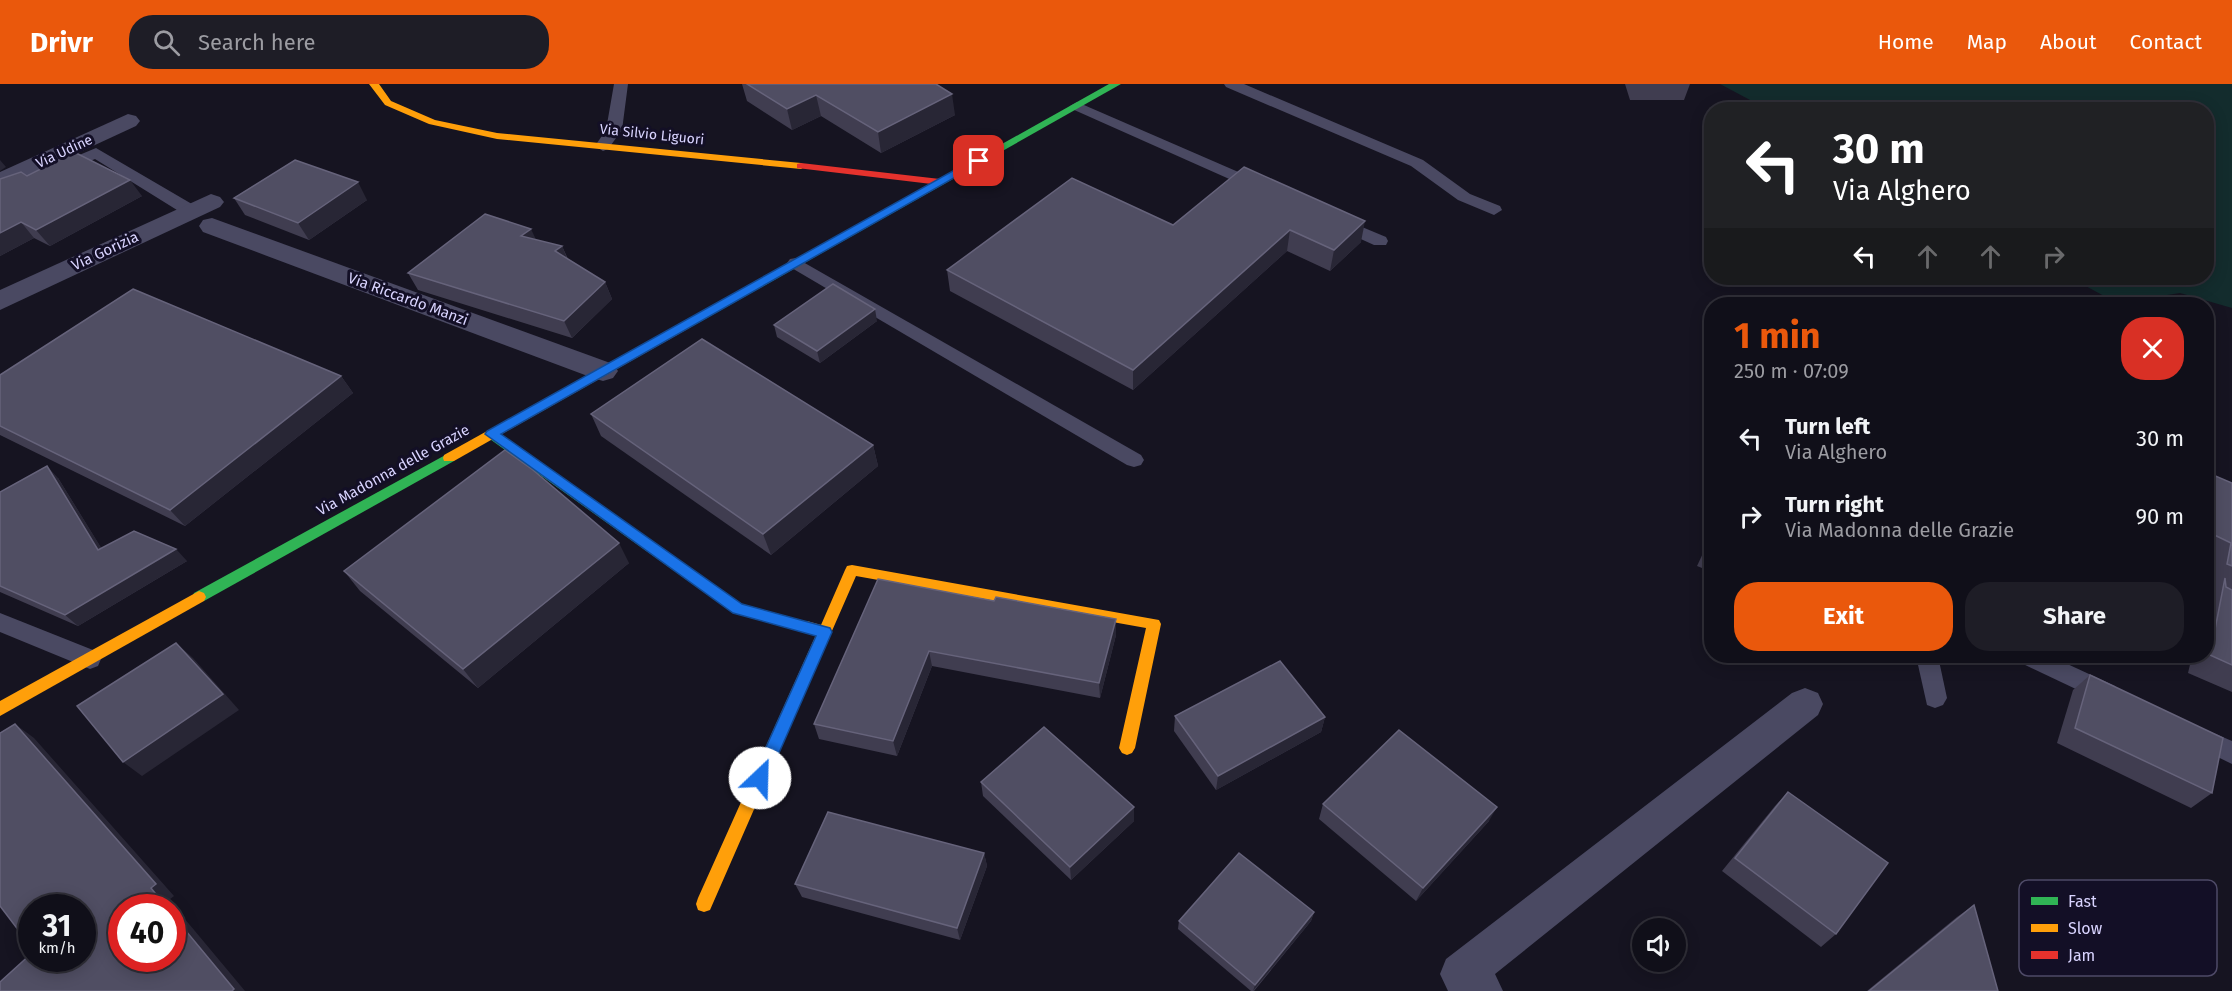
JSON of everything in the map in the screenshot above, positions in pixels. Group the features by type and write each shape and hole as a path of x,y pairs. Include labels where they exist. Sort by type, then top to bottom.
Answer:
{"street":[{"name":"Via Silvio Liguori","path":"374,84 388,103 432,122 497,136 877,173 940,182"},
{"name":"Via Madonna delle Grazie","path":"0,709 1116,84"},
{"name":"Via Udine","path":"6,185 128,122"},
{"name":"Via Gorizia","path":"0,301 205,213"},
{"name":"Via Riccardo Manzi","path":"205,213 603,371"},
{"path":"491,434 738,609 825,632"},
{"path":"704,904 852,570 1154,624 1127,748"},
{"path":"1482,991 1461,974 1805,704"}],"lane":[{"path":"603,146 614,130 621,84"},
{"path":"1231,84 1417,164 1464,197 1494,210"},
{"path":"1077,106 1272,193"},
{"path":"6,185 96,153 205,213"},
{"path":"1326,217 1380,241"},
{"path":"796,263 1134,460"},
{"path":"0,622 90,659"},
{"path":"1928,663 1935,698"},
{"path":"2044,663 2125,702"},
{"path":"2178,727 2232,753"}],"green space":[{"path":"1720,84 2232,84 2232,308 2214,303 2214,297 2194,297 2180,293 2155,297 2106,297 2084,285 2214,285 2214,102 1754,102"}],"building":[{"path":"747,84 936,84 952,94 878,132 816,95 787,109"},
{"path":"74,152 130,180 36,230 21,222 0,233 0,179 21,172 27,176"},
{"path":"295,160 358,182 298,223 234,198"},
{"path":"1244,167 1365,221 1334,250 1290,230 1133,370 947,270 1072,178 1173,225"},
{"path":"485,214 531,229 521,236 562,246 555,251 605,282 564,321 408,273"},
{"path":"833,284 875,309 817,351 774,325"},
{"path":"133,289 341,376 170,510 0,426 0,375"},
{"path":"702,339 873,445 763,534 591,414"},
{"path":"505,450 533,470 619,543 463,669 344,571"},
{"path":"47,466 98,550 134,531 176,549 65,615 0,586 0,492"},
{"path":"2214,475 2232,483 2232,566 2227,564 2231,543 2214,535"},
{"path":"2225,578 2226,587 2232,590 2232,665 2214,657 2214,634"},
{"path":"878,579 994,601 996,597 1116,619 1099,683 929,651 893,741 814,724"},
{"path":"176,643 223,694 123,762 77,706"},
{"path":"1280,661 1325,717 1218,776 1175,716"},
{"path":"2090,675 2223,738 2212,793 2075,728"},
{"path":"15,724 156,884 151,888 156,894 108,894 108,972 186,972 186,931 234,989 232,991 0,991 0,982 18,966 18,972 96,972 96,894 18,894 18,930 0,906 0,733"},
{"path":"1044,727 1134,807 1070,867 981,782"},
{"path":"1399,730 1497,807 1423,888 1323,804"},
{"path":"1788,792 1888,863 1836,934 1735,858"},
{"path":"828,812 984,853 957,928 795,884"},
{"path":"1239,853 1314,912 1255,985 1179,921"},
{"path":"1974,905 1998,991 1869,991"}],"traffic: fast":[{"path":"687,324 1116,84"},
{"path":"491,434 738,609 807,627"},
{"path":"199,597 449,458"}],"traffic: slow":[{"path":"374,84 388,103 432,122 497,136 801,166"},
{"path":"449,458 687,324"},
{"path":"825,632 852,570 1154,624 1127,748"},
{"path":"0,709 199,597"},
{"path":"704,904 825,632 807,627"}],"traffic: jam":[{"path":"801,166 940,182"}],"route":[{"path":"760,778 825,632 738,609 491,434 979,161"}]}
